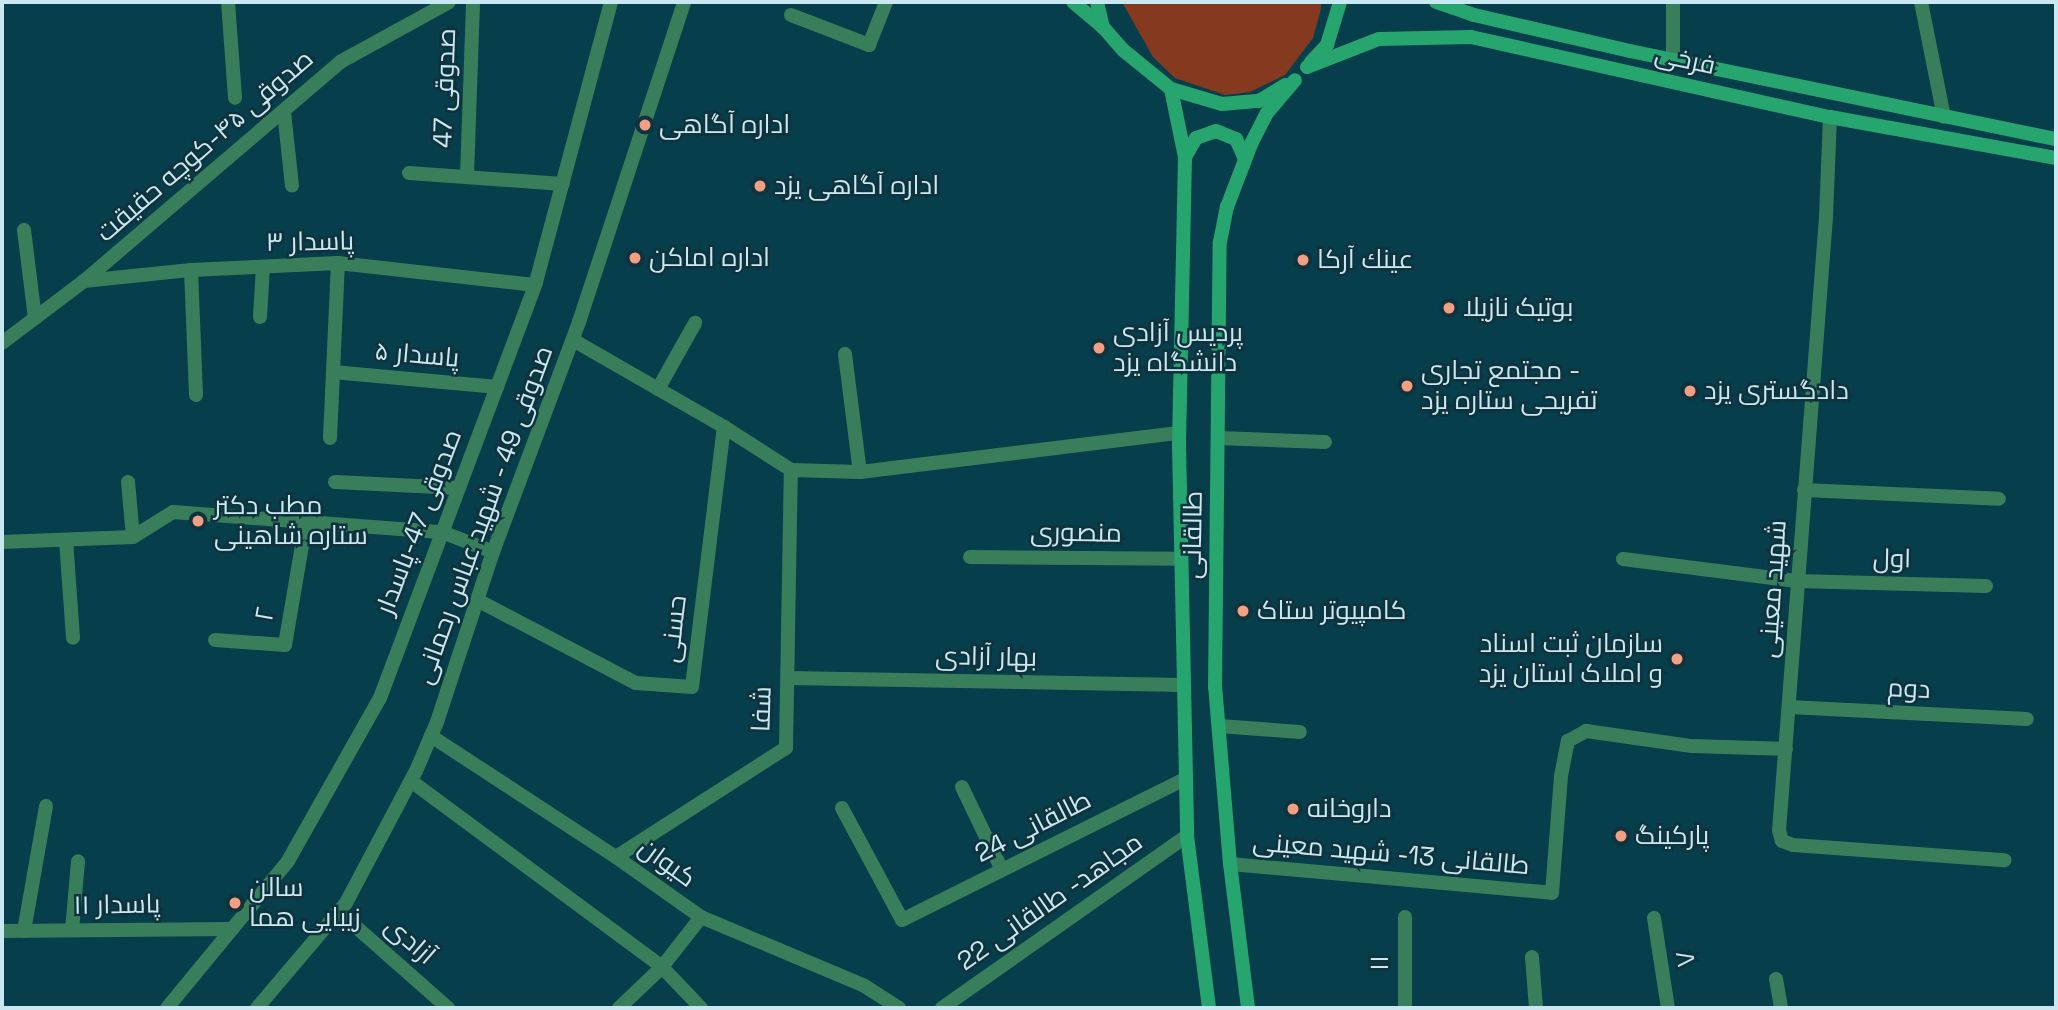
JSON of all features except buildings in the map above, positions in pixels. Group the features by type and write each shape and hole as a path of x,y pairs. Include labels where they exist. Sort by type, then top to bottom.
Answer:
{"main road":[{"path":"1073,2 1103,27 1123,50 1171,89 1222,104 1259,101 1295,80 1327,45 1340,2"},
{"path":"1097,2 1103,27"},
{"name":"فرخی","path":"1436,2 1474,15 1674,60 2056,139"},
{"name":"فرخی","path":"1307,67 1379,39 1471,37 1830,117 2056,158"},
{"name":"طالقانی","path":"1248,1008 1230,864 1215,687 1220,242 1227,207 1245,159 1267,113 1295,80"},
{"name":"طالقانی","path":"1171,89 1185,157 1179,433 1187,836 1209,1008"},
{"path":"1185,157 1196,138 1216,131 1236,139 1245,159"}],"street":[{"path":"228,2 235,98"},
{"name":"صدوقی ۴۵-کوچه حقیقت","path":"2,343 84,281 285,112 340,62 449,2"},
{"name":"صدوقی 47","path":"467,176 472,2"},
{"name":"صدوقی 47-پاسدار","path":"167,1008 288,861 380,698 535,285 611,2"},
{"name":"صدوقی 49 - شهید عباس رحمانی","path":"257,1008 338,911 411,781 431,736 493,552 573,340 684,2"},
{"path":"791,15 869,45 886,2"},
{"path":"1673,2 1674,60"},
{"path":"1921,2 1944,117"},
{"path":"285,112 292,186"},
{"name":"شهید معینی","path":"1830,117 1826,217 1779,830 1782,841 1793,845 2004,860"},
{"path":"409,173 563,184"},
{"path":"24,230 35,318"},
{"path":"330,438 338,263"},
{"name":"پاسدار ۳","path":"84,281 191,270 338,263 535,285"},
{"path":"260,317 263,267"},
{"path":"191,270 195,395"},
{"path":"658,389 695,323"},
{"path":"573,340 724,427 791,470 860,472 1179,433"},
{"path":"845,355 860,472"},
{"name":"پاسدار ۵","path":"333,372 497,387"},
{"name":"حسنی","path":"477,600 636,683 692,687 724,427"},
{"path":"1218,438 1325,442"},
{"name":"شفا","path":"616,856 786,748 791,470"},
{"path":"128,482 133,537"},
{"path":"335,482 459,488"},
{"path":"1804,490 1999,499"},
{"path":"2,542 133,537 173,512 442,532 493,552"},
{"name":"۲","path":"215,640 285,645 306,522"},
{"path":"66,540 73,638"},
{"name":"منصوری","path":"970,557 1181,559"},
{"name":"اول","path":"1623,559 1797,581 1986,586"},
{"name":"بهار آزادی","path":"788,678 1183,685"},
{"name":"دوم","path":"1789,707 2027,719"},
{"path":"1219,726 1300,732"},
{"name":"طالقانی 13- شهید معینی","path":"1230,864 1552,893 1561,776 1569,741 1586,731 1692,746 1786,749"},
{"name":"کیوان","path":"431,736 616,856 701,917 662,967 619,1008"},
{"name":"طالقانی 24","path":"842,807 902,920 1185,779"},
{"path":"411,781 662,967 701,1008"},
{"path":"962,787 1002,870"},
{"path":"24,931 46,806"},
{"name":"مجاهد- طالقانی 22","path":"942,1008 1187,836"},
{"path":"72,930 78,860"},
{"name":"آزادی","path":"338,911 448,1008"},
{"path":"701,917 863,985 899,1008"},
{"name":"۱۱","path":"1405,918 1405,1008"},
{"name":"۸","path":"1654,918 1668,1008"},
{"name":"پاسدار ۱۱","path":"2,931 232,929"},
{"path":"1532,957 1536,1008"},
{"path":"1776,979 1781,1008"}],"shaded area":[{"path":"1122,2 1321,2 1321,9 1313,38 1285,75 1250,92 1225,95 1175,78 1153,57"}],"place":[{"name":"اداره آگاهی","path":"645,125"},
{"name":"اداره آگاهی یزد","path":"760,186"},
{"name":"اداره اماکن","path":"635,258"},
{"name":"عينك آركا","path":"1303,260"},
{"name":"بوتیک نازیلا","path":"1449,308"},
{"name":"پردیس آزادی دانشگاه یزد","path":"1099,348"},
{"name":"مجتمع تجاری - تفریحی ستاره یزد","path":"1407,386"},
{"name":"دادگستری یزد","path":"1690,391"},
{"name":"مطب دکتر ستاره شاهینی","path":"198,521"},
{"name":"کامپیوتر ستاک","path":"1243,611"},
{"name":"سازمان ثبت اسناد و املاک استان یزد","path":"1677,659"},
{"name":"داروخانه","path":"1293,809"},
{"name":"پارکینگ","path":"1621,836"},
{"name":"سالن زیبایی هما","path":"235,903"}]}
